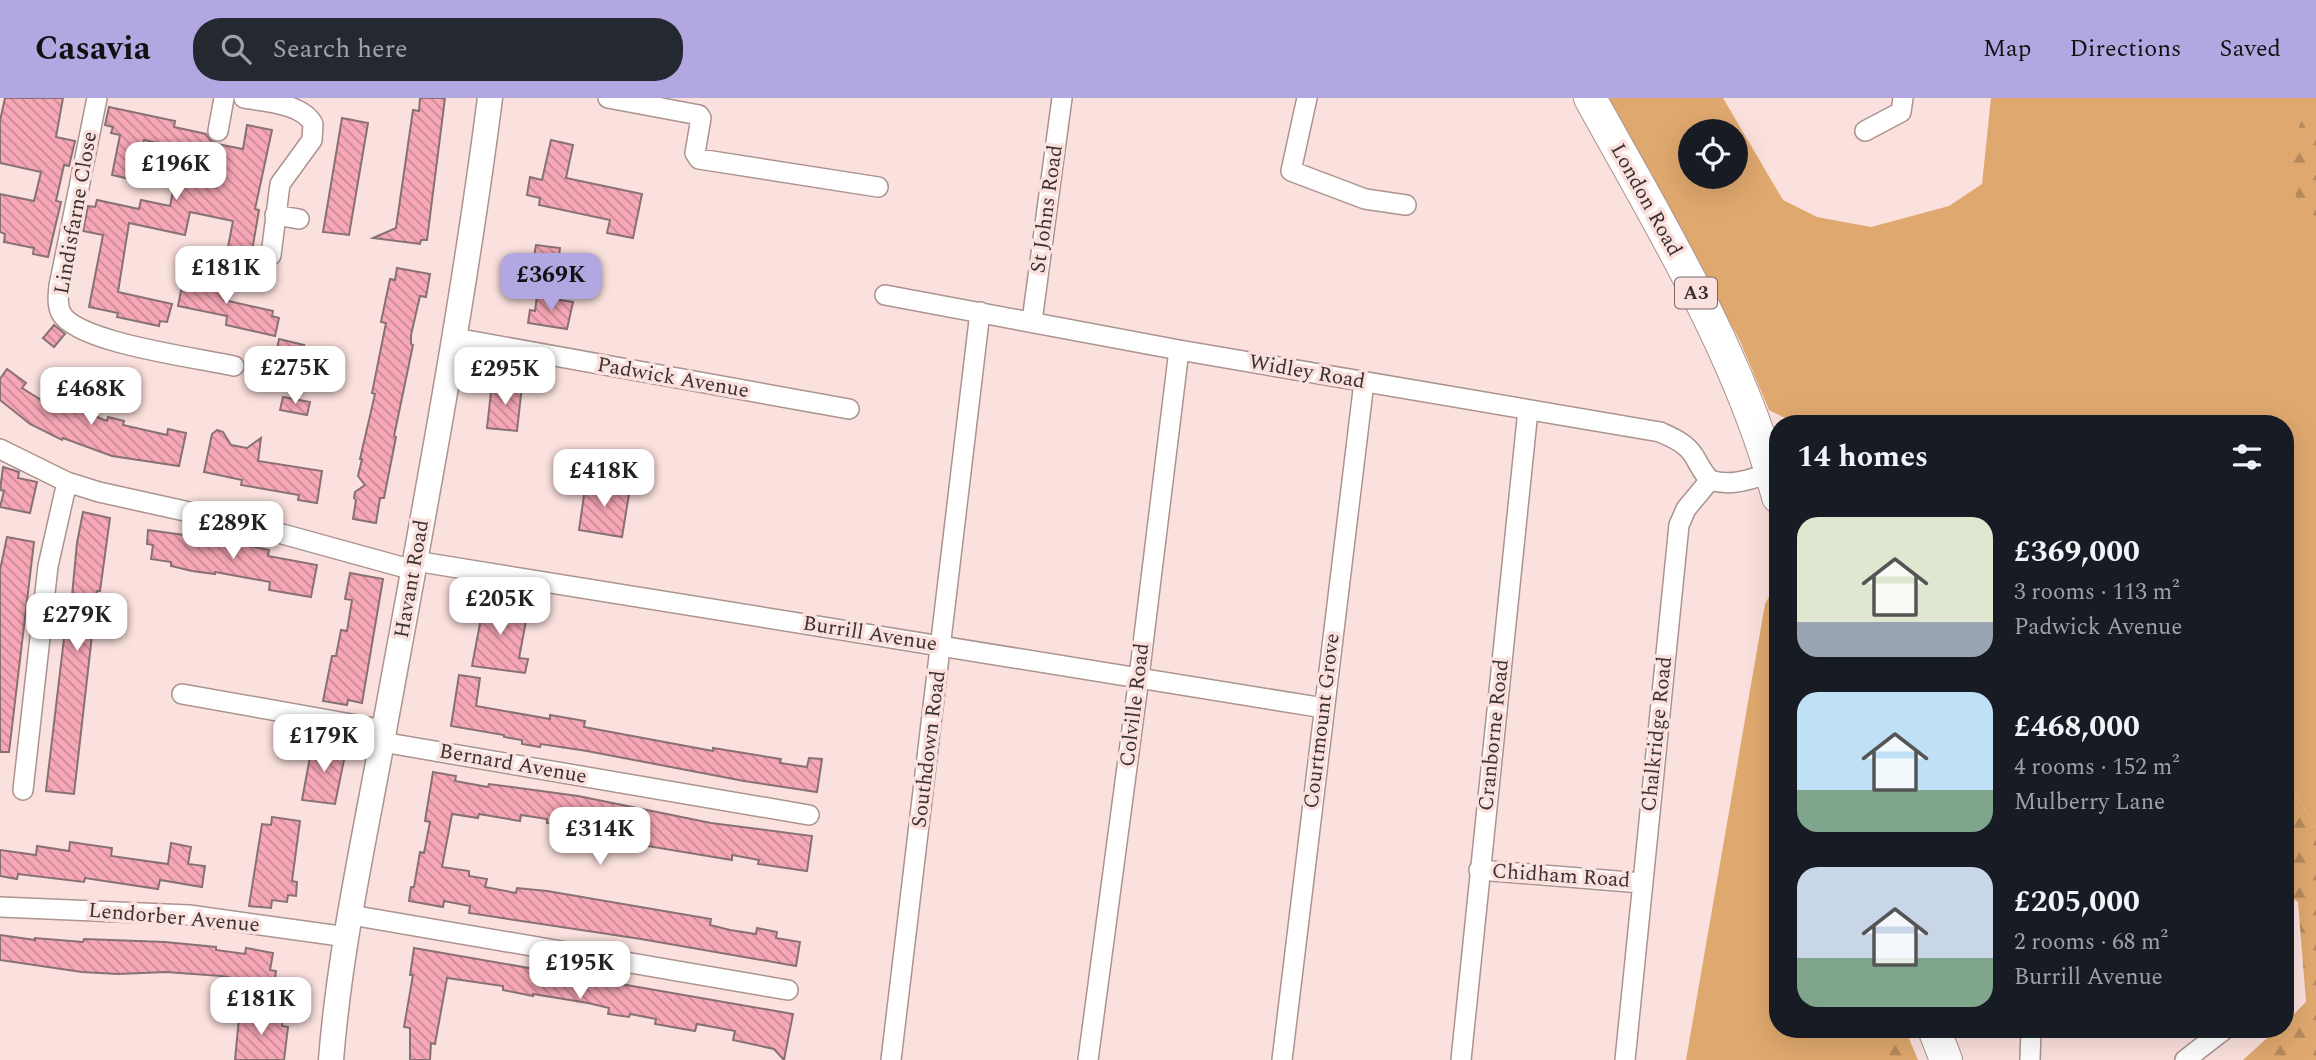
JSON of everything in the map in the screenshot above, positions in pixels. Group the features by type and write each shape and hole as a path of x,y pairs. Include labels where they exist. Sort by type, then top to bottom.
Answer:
{"main road":[{"name":"London Road","path":"1590,98 1678,257 1729,360 1754,420 1769,466"},
{"path":"1937,1038 1946,1060"}],"street":[{"name":"Lindisfarne Close","path":"97,98 59,286 58,301 61,313 70,323 85,332 108,340 234,366"},
{"path":"218,131 224,98"},
{"path":"243,98 293,108 310,118 314,132 312,140 280,184 271,254"},
{"name":"Havant Road","path":"331,1060 349,926 455,338 474,223 490,98"},
{"path":"610,98 699,115 701,118 695,153 699,159 878,187"},
{"name":"St Johns Road","path":"1032,321 1062,98"},
{"path":"1307,98 1291,171 1365,199 1406,205"},
{"path":"1865,131 1907,109"},
{"path":"275,215 299,219"},
{"name":"Widley Road","path":"885,295 1179,350 1660,432 1682,443 1710,480"},
{"name":"Southdown Road","path":"891,1060 980,312"},
{"name":"Padwick Avenue","path":"455,338 849,410"},
{"name":"Colville Road","path":"1088,1060 1179,350"},
{"name":"Courtmount Grove","path":"1282,1060 1364,382"},
{"name":"Cranborne Road","path":"1461,1060 1528,410"},
{"name":"Burrill Avenue","path":"0,449 67,482 99,492 414,565 942,645 1324,708"},
{"path":"1710,480 1722,484 1769,485"},
{"name":"Chalkridge Road","path":"1625,1060 1679,525 1686,509 1710,480"},
{"path":"23,790 48,566 67,482"},
{"name":"Bernard Avenue","path":"182,694 384,736 808,815"},
{"name":"Chidham Road","path":"1479,870 1642,883"},
{"name":"Lendorber Avenue","path":"0,906 349,926 788,990"},
{"path":"2030,1060 2031,1038"},
{"path":"2185,1060 2213,1038"}],"green space":[{"path":"1604,98 1723,98 1735,119 1678,119 1678,189 1748,189 1748,140 1783,200 1817,217 1871,227 1949,206 1982,184 1991,98 2316,98 2316,827 2294,791 2294,415 1779,415 1769,410 1740,341"},
{"path":"2316,120 2316,235 2305,223 2286,165 2301,121"},
{"path":"1769,597 1769,1038 1898,1038 1907,1060 1686,1060 1765,604"},
{"path":"2294,791 2316,827 2316,1060 2243,1060 2267,1038 2294,1038 2294,1014 2306,1002 2298,902 2294,899"},
{"path":"1866,1038 1909,1038 1918,1060 1873,1060"}],"building":[{"path":"5,98 63,98 56,137 75,141 69,166 64,165 56,201 61,202 48,257 33,254 34,248 4,242 5,234 0,232 0,194 34,201 41,172 0,163 0,121"},
{"path":"420,98 445,98 427,240 421,240 420,244 373,238 396,228 413,110 419,111"},
{"path":"109,107 175,121 174,127 206,134 217,144 243,149 247,125 272,130 255,209 259,210 251,257 249,266 243,265 242,272 224,268 233,221 190,212 185,235 129,223 118,292 172,304 167,322 160,321 159,326 117,317 118,313 89,307 103,235 83,231 88,206 95,207 97,200 139,209 141,200 170,206 179,161 174,160 177,147 144,140 137,172 132,171 130,179 112,175 120,135 111,133 113,127 105,125"},
{"path":"342,118 368,123 349,235 323,232"},
{"path":"551,140 573,145 566,178 642,194 633,238 607,233 610,220 539,205 540,198 527,195 530,177 542,180"},
{"path":"536,245 560,248 558,264 552,263 550,276 531,274"},
{"path":"397,268 430,274 426,297 420,296 411,335 413,345 394,436 396,437 384,498 380,498 376,523 353,519 354,498 355,492 365,485 358,476 360,459 375,394 372,393 386,323 381,322 390,279 395,280"},
{"path":"193,276 228,283 224,300 273,311 272,316 279,318 275,336 226,325 227,316 178,306 183,281 191,283"},
{"path":"537,296 573,302 567,329 528,323 530,310 535,311"},
{"path":"54,325 65,334 54,347 43,338"},
{"path":"279,339 304,345 302,351 310,353 306,371 274,364"},
{"path":"7,369 26,383 22,388 54,408 59,398 78,407 77,409 107,421 108,417 124,421 123,425 167,435 168,429 186,433 179,466 112,456 63,438 62,440 30,424 0,400 0,379"},
{"path":"492,383 522,386 517,431 487,428"},
{"path":"283,397 310,402 307,415 280,410"},
{"path":"217,430 223,432 231,445 247,448 261,438 258,461 322,471 317,503 298,500 299,495 241,485 242,480 204,472 212,434"},
{"path":"3,467 19,472 18,478 37,482 30,513 0,507 4,491 0,490"},
{"path":"586,481 630,488 622,537 579,530"},
{"path":"83,512 110,518 100,591 97,591 74,794 46,791 69,596 72,596"},
{"path":"148,530 269,550 268,556 317,565 311,597 269,590 270,582 215,572 192,571 171,566 171,562 151,559 153,545 147,544"},
{"path":"7,537 34,542 9,752 0,752 0,570"},
{"path":"350,573 383,579 362,703 348,700 347,705 323,701 332,656 336,656 341,630 347,631 352,600 345,599"},
{"path":"496,592 513,595 509,618 526,621 519,658 528,659 525,673 472,666 485,597 495,599"},
{"path":"459,675 480,678 476,706 550,719 550,715 585,721 584,727 713,751 713,748 781,759 780,763 807,767 809,758 822,759 817,792 587,751 522,744 522,740 504,735 451,726"},
{"path":"313,741 346,750 335,804 302,800"},
{"path":"433,772 456,776 455,781 488,787 489,784 578,796 711,823 812,836 807,871 758,864 759,860 732,855 732,860 647,846 648,837 618,833 619,830 564,826 547,823 547,819 521,815 520,821 479,814 478,818 452,814 442,867 469,871 469,876 487,879 485,887 516,893 517,888 547,891 711,919 710,925 730,930 756,934 757,928 777,932 776,938 800,942 796,966 469,913 470,906 444,901 443,907 409,901 420,852 424,853 430,822 425,821"},
{"path":"272,817 300,821 292,881 297,882 296,896 288,895 287,902 272,900 271,908 249,906 262,824 271,825"},
{"path":"70,842 112,848 111,856 168,864 171,843 191,847 188,864 205,866 202,887 160,880 158,889 85,878 84,882 18,874 17,879 0,876 0,850 36,855 37,846 69,851"},
{"path":"0,935 35,940 165,942 216,947 216,950 245,954 246,948 273,953 270,970 276,971 274,985 221,976 166,972 82,972 0,960"},
{"path":"414,948 793,1014 784,1060 774,1049 733,1040 735,1031 697,1024 695,1031 655,1024 656,1019 630,1014 629,1017 608,1014 609,1008 588,1003 533,996 503,990 503,986 447,978 435,1044 431,1043 430,1060 410,1060 410,1028 404,1027 413,975 410,975"},
{"path":"245,1008 264,1010 263,1017 282,1019 282,1026 288,1027 284,1060 235,1060 239,1018 244,1019"}]}
